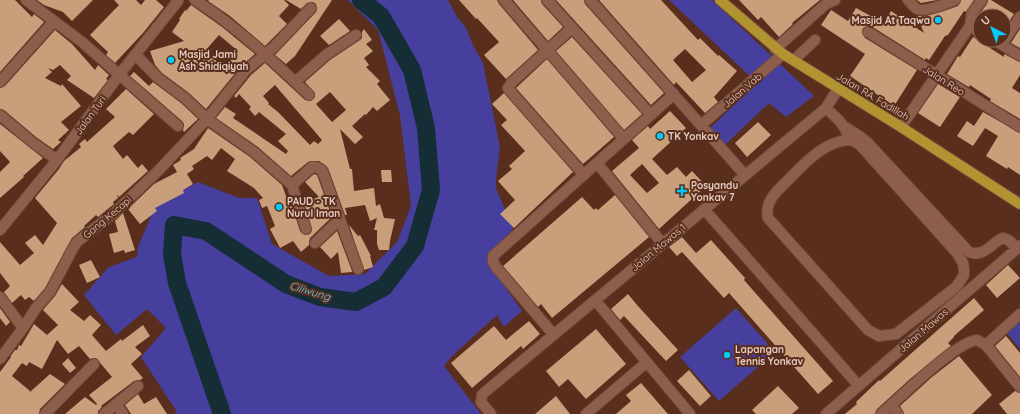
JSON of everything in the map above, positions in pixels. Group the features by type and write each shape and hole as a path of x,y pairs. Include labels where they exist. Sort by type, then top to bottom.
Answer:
{"main road":[{"name":"Jalan RA. Fadillah","path":"720,0 779,52 794,60 838,90 901,127 1020,204"}],"street":[{"path":"26,0 82,42 178,126"},
{"name":"Jalan Turi","path":"0,230 58,160 119,75 179,0"},
{"path":"195,0 243,34 309,95"},
{"path":"504,0 624,139"},
{"path":"547,0 651,115"},
{"path":"590,0 745,175"},
{"path":"908,0 918,10 938,6 955,0"},
{"path":"901,127 970,26 972,13 982,0"},
{"name":"Jalan Vab","path":"701,125 779,52 828,1"},
{"name":"Gang Kecapi","path":"0,359 36,308 50,292 77,242 133,196 207,119 246,70 290,31 311,8"},
{"path":"1012,26 1020,17"},
{"path":"0,82 54,21"},
{"path":"572,28 512,82 509,85 509,89 584,175"},
{"name":"Jalan Reo","path":"868,32 1020,127"},
{"path":"295,82 326,55 356,35"},
{"path":"794,60 815,40"},
{"path":"1007,48 1020,56"},
{"path":"136,55 158,78 185,98 207,119 254,152 292,185 306,229"},
{"name":"Jalan Mawas 1","path":"491,414 483,405 481,399 485,392 662,243 826,108 838,90"},
{"path":"554,335 496,267 493,259 495,253 674,94"},
{"path":"826,108 845,127 867,142 970,252 978,254 982,253 1003,238 1019,247"},
{"path":"0,114 32,142 58,160"},
{"path":"845,127 850,140 854,141 860,146 957,253 963,263 964,275 956,287 900,331 890,336 879,336 868,330 768,218 768,204 775,193 782,186 827,146 837,142 850,140"},
{"path":"597,164 662,243"},
{"path":"292,185 312,167 320,168 323,172 358,269"},
{"path":"704,209 859,386"},
{"path":"315,243 340,219"},
{"name":"Jalan Mawas","path":"826,414 1019,247"},
{"path":"0,297 23,328"},
{"path":"595,300 690,414"},
{"path":"986,345 1020,314"},
{"path":"881,414 931,370 967,342 977,340 986,345 1020,387"},
{"path":"590,413 647,362"},
{"path":"46,414 94,364"},
{"path":"104,414 138,386"},
{"path":"116,404 123,414"},
{"path":"891,405 898,414"}],"shaded area":[{"path":"348,0 448,0 457,17 465,26 483,63 500,147 496,188 513,229 502,241 503,246 495,273 522,311 504,327 497,315 452,356 444,366 481,414 175,414 177,412 141,357 166,328 147,309 116,335 84,295 109,267 137,257 138,247 156,204 198,182 239,198 257,198 272,244 329,276 365,274 397,242 411,206 400,115 378,30"},
{"path":"669,0 712,0 814,96 786,117 769,103 725,145 706,132 757,83"},
{"name":"Lapangan Tennis Yonkav","path":"736,308 775,352 719,401 680,357"},
{"path":"1020,322 1020,349 1007,333"}],"building":[{"path":"0,0 15,0 32,17 34,14 44,22 0,72"},
{"path":"37,0 93,0 72,21 63,12 44,5"},
{"path":"114,0 136,0 141,5 145,0 156,0 164,7 143,33 115,63 106,55 108,52 90,35 119,5"},
{"path":"284,0 289,5 279,16 287,24 265,46 230,16 208,1"},
{"path":"286,0 332,0 295,56 286,64 275,55 316,12 317,9 316,4 313,2 307,3 301,9"},
{"path":"459,0 497,0 538,50 506,79 484,55 499,42"},
{"path":"513,0 541,0 542,4 563,27 548,41"},
{"path":"556,0 584,0 585,4 664,93 651,105"},
{"path":"599,0 661,0 698,40 700,38 718,56 719,55 737,71 714,97 718,102 705,113 676,82 674,85","holes":["685,49 706,70 692,82 673,60"]},
{"path":"739,0 820,0 792,23 793,24 779,37 761,17 758,20"},
{"path":"917,0 937,0 921,3"},
{"path":"961,0 974,0 966,12 964,11 948,35 945,36 929,60 926,58 925,60 871,26 863,28 862,32 865,38 917,70 894,106 850,76 865,54 821,25 831,10 848,21 856,8 884,23 891,11 924,33 917,16 926,16 958,6"},
{"path":"988,0 991,0 1004,8 984,8"},
{"path":"191,5 222,27 255,54 241,66 206,109 189,93 162,73 155,65 150,51 184,41 172,32 185,10 186,11","holes":["219,35 238,51 224,68 205,51"]},
{"path":"339,19 350,31 329,45 320,36"},
{"path":"364,29 372,40 366,44 373,51 364,58 369,65 366,67 380,81 377,84 390,100 377,111 373,107 366,115 365,114 352,126 363,137 355,144 340,129 350,169 352,169 354,191 374,188 376,206 380,204 384,218 395,219 389,250 379,250 377,244 377,230 374,230 377,218 370,221 365,205 345,208 347,215 345,215 328,168 325,165 319,161 311,161 291,176 258,147 216,118 225,107 236,114 233,118 286,154 288,151 278,141 286,134 259,112 255,116 249,109 251,107 239,94 236,98 234,96 251,75 265,63 305,100 311,101 315,97 315,93 305,82 330,60 360,40 362,38 362,32","holes":["275,85 322,140 318,144 314,141 310,145 278,112 268,104 269,103 263,96","330,92 346,110 332,122 316,104"]},
{"path":"1020,29 1020,48 1012,44"},
{"path":"55,30 72,44 95,70 98,65 109,75 106,79 108,80 94,98 67,80 71,76 60,65 53,70 48,68 52,72 45,78 61,86 62,84 81,106 61,122 69,130 58,140 61,142 53,149 4,110 0,109 0,88 5,86"},
{"path":"572,37 642,114 624,130 556,51"},
{"path":"972,39 972,48 990,48 1004,57 1004,54 1020,62 1020,75 1012,88 1020,93 1020,119 990,101 991,99 970,85 969,87 947,74 958,56 960,57"},
{"path":"547,59 614,137 583,164 516,88"},
{"path":"134,72 149,86 153,82 181,103 198,119 184,132 184,124 182,121 130,76"},
{"path":"938,84 960,97 940,127 918,113"},
{"path":"126,89 154,114 133,135 129,132 113,146 123,159 127,155 138,168 142,164 148,171 119,197 117,194 118,198 113,202 114,204 98,217 96,215 72,238 45,288 34,301 29,297 25,300 21,295 12,303 4,292 10,286 0,273 0,242 20,265 34,253 25,243 35,235 43,245 57,223 35,198 64,161 81,147 79,144 85,139 87,142 115,117 106,109"},
{"path":"504,93 573,172 514,228 500,214 515,200 498,181 512,169 509,166 525,151 501,125 507,120 492,104"},
{"path":"670,111 686,128 652,159 667,175 677,167 686,177 692,171 706,186 659,229 612,171 639,148 632,140 648,126 650,129","holes":["642,164 659,183 647,193 630,175"]},
{"path":"983,112 1020,133 1020,175 986,156 998,136 985,128 973,146 957,136 967,121 974,126"},
{"path":"758,122 771,135 747,157 735,143"},
{"path":"0,124 43,158 0,198 0,172 10,162 0,151"},
{"path":"208,128 250,157 282,185 290,207 292,206 300,231 305,235 310,234 312,230 304,202 319,197 305,182 314,174 317,175 332,217 310,238 309,245 301,252 293,241 280,248 270,229 275,226 267,206 262,208 259,200 263,198 254,188 227,171 235,159 221,148 212,160 207,156 192,166 194,169 187,174 193,184 183,190 184,193 155,208 157,211 140,224 128,209 154,184 177,172 173,165 181,160 180,158 194,149"},
{"path":"381,170 391,170 392,182 382,182"},
{"path":"615,195 649,237 552,318 541,304 538,307 503,266 582,197 594,210 596,208 598,210"},
{"path":"123,213 135,250 125,253 124,250 114,253 109,234 118,232 115,221"},
{"path":"349,225 358,236 360,235 371,256 373,267 364,270"},
{"path":"337,231 352,272 341,273 338,252 331,259 320,247"},
{"path":"682,237 696,253 711,240 745,278 744,280 833,381 818,394 729,293 724,298 682,252 677,256 669,247"},
{"path":"91,260 100,277 87,283 79,265"},
{"path":"1008,265 1020,278 997,298 986,285"},
{"path":"62,284 79,302 70,310 84,321 90,315 101,325 92,335 106,351 143,325 150,336 135,347 142,354 131,364 143,378 134,381 101,406 102,407 98,411 98,414 65,414 85,397 96,405 97,404 89,395 112,377 96,358 90,359 79,346 68,354 57,340 42,369 29,362 27,366 22,363 12,376 30,392 50,374 65,384 40,409 39,414 0,414 0,372 15,350 17,350 19,345 21,346 34,324 47,335 58,325 43,310 55,296"},
{"path":"628,294 678,350 666,361 624,316 620,320 611,309"},
{"path":"974,298 984,310 954,336 948,343 951,346 910,379 877,409 875,414 845,414 857,404 856,402 879,380 880,381"},
{"path":"0,308 10,322 6,326 0,318"},
{"path":"529,321 540,334 523,349 521,346 472,388 451,363 494,326 506,340"},
{"path":"596,329 626,364 586,399 568,379 559,387 546,371"},
{"path":"1006,336 1020,353 1020,377 995,346"},
{"path":"959,356 992,395 972,414 904,414 900,406 932,377"},
{"path":"68,358 76,368 70,373 62,364"},
{"path":"689,370 711,396 700,406 677,381"},
{"path":"641,383 668,414 616,414 631,401 626,395"},
{"path":"778,386 799,408 792,414 756,414 752,410"},
{"path":"1015,391 1020,393 1020,414 1007,414 999,404"},
{"path":"138,394 144,404 156,397 167,414 131,414 125,405"},
{"path":"556,396 570,414 535,414"}],"waterway":[{"name":"Ciliwung","path":"222,414 177,283 172,254 174,225 206,231 286,284 320,297 356,302 384,287 415,246 431,190 426,128 412,70 381,16 361,0"}],"place":[{"name":"Masjid At Taqwa","path":"938,20"},
{"name":"Masjid Jami Ash Shidiqiyah","path":"171,60"},
{"name":"TK Yonkav","path":"660,136"},
{"name":"Posyandu Yonkav 7","path":"682,191"},
{"name":"PAUD - TK Nurul Iman","path":"279,207"},
{"name":"Lapangan Tennis Yonkav","path":"727,355"}]}
